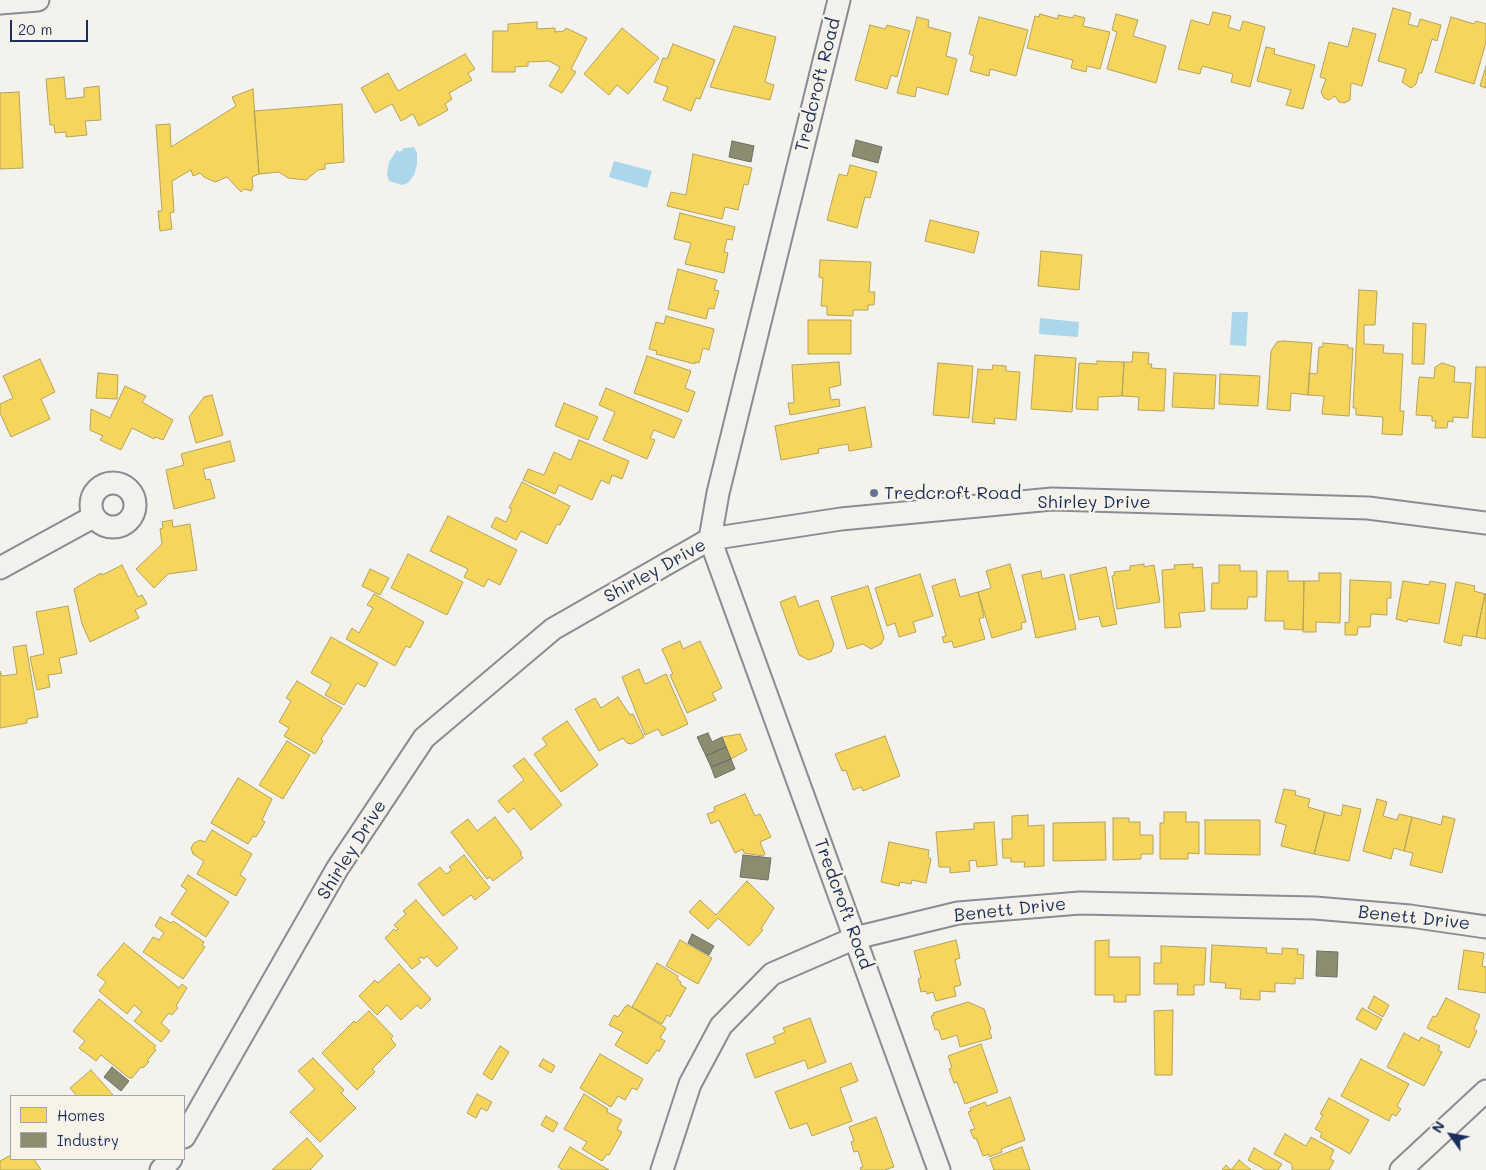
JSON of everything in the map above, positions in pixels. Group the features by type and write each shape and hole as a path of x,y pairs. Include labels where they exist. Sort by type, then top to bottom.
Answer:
{"street":[{"path":"0,3 38,0"},
{"name":"Tredcroft Road","path":"839,0 718,493 710,539 939,1170"},
{"name":"Shirley Drive","path":"185,1135 337,869 424,738 553,629 710,539 841,519 1052,499 1368,508 1486,523"},
{"path":"0,568 93,516"},
{"name":"Benett Drive","path":"662,1170 690,1084 721,1026 772,974 855,938 958,913 1080,903 1315,908 1410,916 1486,927"},
{"path":"1401,1170 1486,1091"},
{"path":"161,1170 170,1160"}],"water":[{"path":"414,147 417,153 417,165 414,175 408,183 402,185 389,181 387,174 389,162 397,150 400,152 404,148"},
{"path":"614,161 652,171 647,188 609,177"},
{"path":"1232,312 1248,312 1246,346 1230,345"},
{"path":"1040,318 1079,322 1078,337 1039,334"}],"building: Homes":[{"path":"1393,8 1411,13 1408,24 1418,27 1420,19 1441,25 1437,41 1432,39 1422,73 1419,73 1416,84 1411,88 1402,82 1406,69 1378,61"},
{"path":"1213,12 1231,16 1228,27 1240,31 1243,21 1265,27 1250,87 1231,82 1233,74 1202,66 1200,74 1178,69 1191,20 1209,25"},
{"path":"1040,14 1058,19 1058,15 1073,18 1074,15 1085,18 1083,26 1110,32 1100,69 1087,66 1086,72 1071,68 1073,60 1027,48 1035,16 1039,17"},
{"path":"1116,14 1138,20 1133,36 1166,46 1156,83 1107,69 1117,32 1112,30"},
{"path":"917,17 929,20 928,27 951,33 946,56 957,59 948,95 917,87 915,97 897,93"},
{"path":"979,17 1028,30 1016,76 990,69 989,76 970,71 974,56 969,54"},
{"path":"1451,17 1474,24 1476,21 1486,24 1486,42 1474,84 1435,72"},
{"path":"537,22 537,29 555,28 555,32 564,31 566,28 587,38 571,69 576,72 562,93 549,86 560,67 549,61 528,62 528,66 515,67 515,72 492,72 493,31 508,31 508,24"},
{"path":"870,25 885,29 887,25 910,31 897,77 891,75 887,89 855,80"},
{"path":"734,26 776,37 765,82 774,85 770,100 710,87"},
{"path":"622,28 659,58 628,94 617,85 609,95 584,74"},
{"path":"1353,28 1376,34 1362,86 1351,83 1350,100 1344,103 1339,102 1335,96 1329,100 1324,98 1321,92 1326,79 1320,77 1329,42 1348,47"},
{"path":"673,44 715,60 700,99 696,98 691,111 663,100 668,87 654,82 663,58 667,59"},
{"path":"1266,47 1275,49 1274,54 1315,65 1303,109 1286,105 1291,90 1257,81"},
{"path":"465,54 475,69 468,73 472,80 449,93 452,99 445,104 448,110 419,126 413,114 401,121 392,104 375,113 361,88 388,73 398,91"},
{"path":"1486,66 1486,88 1480,86"},
{"path":"64,77 66,99 84,97 84,88 99,86 101,120 85,121 87,135 66,137 66,132 55,133 54,125 50,125 46,79"},
{"path":"253,89 259,174 252,177 253,187 251,191 244,189 241,192 227,177 215,182 200,173 193,176 191,170 172,181 174,212 170,213 172,229 160,231 158,211 162,211 156,125 170,124 171,147 236,106 232,97"},
{"path":"19,92 23,168 0,169 0,93"},
{"path":"342,104 344,162 325,164 325,169 318,170 306,180 288,178 279,172 259,174 254,111"},
{"path":"693,154 752,168 748,185 744,184 738,210 725,207 722,219 667,206 671,192 686,195"},
{"path":"850,165 877,172 870,198 865,197 857,228 827,220 839,174 847,176"},
{"path":"680,213 735,227 732,240 727,239 724,252 728,253 724,273 685,264 691,243 674,239"},
{"path":"930,220 979,232 974,253 925,241"},
{"path":"1041,251 1082,255 1079,290 1038,286"},
{"path":"820,260 871,262 869,292 875,292 874,305 868,305 868,310 853,310 853,316 827,315 827,306 821,306 823,278 819,277"},
{"path":"678,269 717,280 714,290 719,291 714,309 709,308 706,319 668,309"},
{"path":"1359,290 1377,291 1375,325 1364,325 1364,344 1384,345 1383,353 1403,354 1400,411 1404,411 1402,435 1382,434 1383,417 1356,415 1356,408 1353,408"},
{"path":"666,316 714,329 709,350 703,348 699,363 695,362 695,364 656,354 657,351 649,349 656,322 664,324"},
{"path":"808,320 851,320 851,354 808,354"},
{"path":"1413,323 1426,324 1424,364 1412,364"},
{"path":"1277,342 1312,343 1308,395 1291,393 1290,411 1267,409 1271,351"},
{"path":"1323,343 1348,345 1348,348 1353,348 1349,416 1322,414 1324,396 1308,395 1309,373 1317,374 1319,347 1323,347"},
{"path":"1133,352 1149,353 1148,364 1152,364 1151,368 1166,369 1164,411 1138,410 1139,397 1122,396 1124,362 1132,362"},
{"path":"1035,355 1076,358 1072,412 1031,409"},
{"path":"647,356 691,371 685,388 695,392 688,412 634,393"},
{"path":"40,359 55,392 41,399 50,419 11,437 0,413 0,404 13,398 3,376"},
{"path":"1097,361 1124,362 1122,396 1098,397 1098,410 1076,409 1079,363 1097,364"},
{"path":"839,362 841,385 829,388 831,400 839,399 840,406 790,415 788,403 794,403 792,365"},
{"path":"938,363 973,366 969,418 933,415"},
{"path":"1442,363 1455,367 1454,382 1471,383 1468,418 1453,417 1453,422 1448,421 1447,428 1435,428 1436,421 1432,421 1432,416 1416,415 1419,377 1434,378 1435,367"},
{"path":"993,365 1006,366 1006,371 1020,372 1016,420 994,418 995,424 972,422 978,369 992,370"},
{"path":"1476,367 1486,367 1486,438 1472,437"},
{"path":"98,373 118,375 117,399 96,398"},
{"path":"1174,373 1216,375 1214,409 1172,407"},
{"path":"1220,374 1260,376 1258,406 1219,404"},
{"path":"125,386 146,396 142,402 173,420 163,440 155,437 154,439 132,428 121,450 100,440 103,436 90,430 91,409 110,418"},
{"path":"606,388 682,420 674,438 654,430 650,438 655,440 647,459 603,440 615,412 599,405"},
{"path":"212,395 223,435 196,443 189,417 204,397"},
{"path":"564,403 598,417 588,440 555,426"},
{"path":"865,407 872,447 849,451 848,444 818,449 819,453 781,460 775,426"},
{"path":"579,440 629,461 622,479 612,475 609,484 601,480 592,500 559,485 555,494 523,480 528,469 544,475 554,452 571,460"},
{"path":"230,441 235,461 203,469 206,480 210,479 215,498 174,509 166,470 184,465 181,454"},
{"path":"522,482 570,506 560,525 557,524 547,544 521,531 516,540 491,527 496,517 506,522 512,509 509,508"},
{"path":"448,516 517,550 500,585 488,579 484,587 464,577 468,569 430,551"},
{"path":"172,520 173,527 190,524 197,570 168,574 154,588 136,569 162,544 160,529 163,528 162,522"},
{"path":"408,554 463,582 447,615 391,588"},
{"path":"1010,564 1026,622 1021,623 1022,629 992,638 978,592 991,588 986,571"},
{"path":"1144,564 1144,567 1154,565 1160,602 1117,609 1112,576 1115,575 1114,572 1130,570 1130,566"},
{"path":"1193,564 1193,568 1202,567 1205,611 1179,613 1181,627 1165,628 1162,570 1175,569 1174,565"},
{"path":"122,565 138,597 142,595 147,604 135,610 139,618 90,642 82,624 74,589 101,573 102,575"},
{"path":"1219,565 1240,565 1240,571 1257,571 1257,597 1248,597 1247,609 1211,609 1212,583 1219,583"},
{"path":"1106,567 1117,624 1102,627 1099,616 1079,620 1070,575"},
{"path":"370,569 389,578 380,595 362,586"},
{"path":"1041,571 1042,579 1064,574 1076,629 1036,638 1022,575"},
{"path":"1267,571 1288,571 1288,581 1304,581 1303,630 1284,629 1284,621 1265,621"},
{"path":"1319,573 1341,573 1340,623 1316,622 1316,632 1303,632 1304,581 1319,581"},
{"path":"920,574 933,616 913,622 916,632 899,637 895,623 887,626 875,588"},
{"path":"955,579 960,597 978,592 984,617 979,619 985,639 954,648 952,641 944,643 942,637 946,636 932,586"},
{"path":"1350,580 1391,582 1391,598 1387,598 1387,615 1371,614 1370,627 1358,627 1357,635 1345,635 1345,622 1349,623"},
{"path":"1403,581 1429,585 1430,581 1446,584 1439,624 1408,619 1407,622 1396,619"},
{"path":"1456,582 1475,586 1474,591 1485,594 1476,637 1463,635 1461,646 1444,642"},
{"path":"868,586 884,638 881,644 871,649 863,644 847,649 831,597"},
{"path":"374,594 424,622 410,648 406,646 395,666 346,639 352,628 359,633 373,608 367,605"},
{"path":"1486,594 1486,639 1476,637"},
{"path":"795,596 799,607 818,600 834,644 831,652 809,660 799,655 780,602"},
{"path":"68,606 77,654 59,658 62,673 48,675 50,687 37,690 30,657 44,654 36,612"},
{"path":"331,637 378,663 365,687 357,683 344,705 325,695 331,684 311,673"},
{"path":"680,641 683,649 700,641 722,688 712,693 716,700 687,713 670,675 673,674 662,649"},
{"path":"26,645 38,717 27,719 27,723 0,728 0,671 2,676 17,674 13,647"},
{"path":"639,669 645,684 666,674 688,724 662,736 658,729 645,735 622,677"},
{"path":"297,681 342,708 321,739 323,741 315,754 284,736 289,728 279,722 291,701 286,698"},
{"path":"618,697 630,715 633,714 644,737 632,744 627,743 623,738 599,751 575,709 595,698 601,708"},
{"path":"567,721 598,765 561,792 534,754 547,745 542,738"},
{"path":"740,734 747,750 731,759 722,737"},
{"path":"885,736 900,776 863,791 861,787 853,790 846,770 842,771 835,754"},
{"path":"287,741 310,755 283,799 259,785"},
{"path":"524,758 562,805 531,830 514,808 508,813 498,801 524,780 513,766"},
{"path":"238,778 272,799 262,820 265,822 256,837 253,836 248,844 211,823"},
{"path":"1284,789 1296,791 1295,795 1310,799 1308,807 1325,812 1314,854 1281,846 1286,825 1275,822"},
{"path":"745,794 755,816 760,814 771,837 760,842 765,854 763,856 744,853 743,849 735,853 719,820 711,824 707,814 715,811 714,807"},
{"path":"1377,799 1387,802 1383,816 1397,820 1399,814 1412,817 1404,851 1394,848 1391,859 1363,851"},
{"path":"1343,805 1361,809 1349,861 1314,854 1325,812 1341,816"},
{"path":"1164,812 1186,812 1186,822 1199,822 1199,854 1188,853 1188,859 1160,859 1160,823 1164,823"},
{"path":"1028,815 1028,826 1044,825 1044,866 1024,867 1025,862 1011,862 1011,858 1003,858 1002,839 1012,839 1012,816"},
{"path":"1443,816 1455,819 1442,873 1410,865 1413,853 1404,851 1412,817 1441,825"},
{"path":"495,817 522,853 520,854 523,858 493,881 490,877 487,879 451,832 468,819 477,831"},
{"path":"1113,818 1129,818 1129,822 1140,822 1140,835 1153,835 1153,854 1141,854 1141,859 1113,860"},
{"path":"1205,820 1260,820 1260,855 1205,854"},
{"path":"994,822 997,865 977,867 976,860 969,861 970,871 950,873 950,867 939,867 936,832 974,829 974,823"},
{"path":"1105,822 1106,860 1053,861 1053,823"},
{"path":"212,830 252,854 240,875 246,879 236,896 197,874 204,861 193,854 191,848 194,843 200,840 205,842"},
{"path":"889,842 929,850 928,857 931,859 926,883 912,880 911,884 900,882 899,886 881,882"},
{"path":"464,855 490,888 475,900 471,895 443,916 418,884 440,867 446,874 452,870 449,867"},
{"path":"188,875 229,902 206,937 171,914 187,890 181,886"},
{"path":"747,881 774,908 761,929 763,930 749,946 718,918 708,929 689,912 700,900 716,915"},
{"path":"416,900 458,948 437,967 427,956 424,959 421,957 418,959 421,962 412,969 385,938 394,929 396,931 398,929 394,925 406,914 403,911"},
{"path":"160,917 171,923 173,921 204,942 202,945 205,947 183,979 143,952 153,937 159,940 164,933 155,926"},
{"path":"680,940 712,958 698,984 666,966"},
{"path":"956,940 960,958 955,960 961,985 954,987 956,996 936,1001 933,992 927,994 926,991 921,992 918,979 921,978 914,951"},
{"path":"1109,940 1109,957 1140,957 1140,995 1126,995 1126,1002 1114,1002 1114,995 1095,995 1095,941"},
{"path":"124,943 179,988 182,984 187,988 176,1006 178,1008 172,1015 169,1013 161,1023 170,1031 161,1042 134,1021 142,1012 134,1005 127,1014 99,991 106,982 97,975"},
{"path":"1212,945 1267,948 1266,953 1282,954 1282,948 1298,949 1297,954 1304,955 1303,979 1295,978 1295,984 1275,983 1275,992 1260,991 1260,1000 1240,999 1241,989 1225,988 1226,983 1210,982"},
{"path":"1161,946 1206,948 1204,985 1194,985 1194,995 1177,995 1178,984 1154,984 1154,963 1161,963"},
{"path":"1464,950 1484,953 1482,966 1486,967 1486,993 1458,989"},
{"path":"657,963 678,976 677,979 681,982 680,984 686,988 670,1017 667,1015 662,1024 632,1007"},
{"path":"399,964 431,999 421,1009 417,1005 401,1020 387,1005 377,1015 359,996 375,980 378,983"},
{"path":"1374,996 1389,1005 1383,1017 1368,1008"},
{"path":"1446,998 1480,1015 1474,1029 1477,1031 1469,1048 1427,1028 1433,1016 1436,1017"},
{"path":"99,999 156,1046 154,1048 156,1050 147,1061 149,1062 143,1068 141,1067 132,1078 129,1078 101,1055 96,1061 79,1048 85,1041 73,1031"},
{"path":"968,1002 984,1009 992,1038 960,1047 957,1035 942,1040 938,1029 935,1030 931,1016 934,1015 933,1013"},
{"path":"628,1005 666,1028 660,1038 665,1041 659,1052 657,1050 647,1064 615,1045 623,1032 609,1025 614,1015 618,1017"},
{"path":"1362,1008 1382,1019 1376,1030 1356,1019"},
{"path":"1173,1010 1172,1075 1155,1075 1154,1011"},
{"path":"369,1011 393,1036 391,1039 396,1045 372,1069 375,1072 357,1090 322,1053 354,1021 356,1023"},
{"path":"810,1018 826,1062 808,1069 805,1060 755,1078 746,1054 776,1043 773,1037 785,1032 783,1028"},
{"path":"1404,1033 1419,1041 1421,1037 1440,1046 1438,1050 1442,1052 1424,1086 1387,1067"},
{"path":"981,1044 998,1092 965,1104 957,1082 954,1083 949,1069 952,1068 948,1056"},
{"path":"500,1046 509,1052 492,1080 483,1074"},
{"path":"600,1054 643,1079 637,1090 632,1088 625,1100 618,1096 611,1107 580,1088"},
{"path":"313,1058 344,1090 341,1093 356,1108 320,1142 290,1112 315,1089 298,1071"},
{"path":"543,1059 555,1066 551,1073 539,1066"},
{"path":"1361,1059 1409,1084 1397,1106 1401,1109 1396,1116 1392,1114 1389,1121 1341,1096"},
{"path":"851,1063 858,1081 840,1088 852,1121 812,1136 807,1123 790,1129 775,1092"},
{"path":"91,1070 113,1095 76,1095 70,1088"},
{"path":"477,1094 492,1102 487,1111 481,1108 476,1118 467,1113"},
{"path":"584,1094 608,1109 607,1112 622,1120 617,1129 622,1132 609,1155 607,1154 602,1161 582,1149 587,1142 564,1129"},
{"path":"1010,1097 1025,1140 1001,1149 1002,1152 989,1157 989,1154 983,1156 976,1138 974,1139 970,1130 975,1129 968,1112 971,1111 970,1108 985,1102 987,1106"},
{"path":"1329,1098 1369,1120 1350,1154 1320,1137 1322,1133 1315,1129 1323,1115 1320,1114"},
{"path":"546,1116 558,1123 553,1132 541,1125"},
{"path":"876,1117 894,1167 884,1170 861,1170 860,1168 863,1167 858,1151 854,1152 851,1142 854,1141 849,1127"},
{"path":"1285,1134 1306,1146 1311,1137 1334,1150 1330,1159 1334,1161 1329,1170 1292,1170 1292,1164 1274,1154"},
{"path":"307,1138 323,1156 310,1170 272,1170"},
{"path":"570,1147 609,1170 563,1170 558,1167"},
{"path":"1022,1147 1030,1170 994,1170 990,1159"},
{"path":"1254,1148 1282,1164 1278,1170 1266,1170 1248,1160"},
{"path":"10,1156 10,1160 35,1160 41,1170 0,1170 0,1161"},
{"path":"1239,1160 1251,1170 1231,1170"},
{"path":"1226,1165 1231,1170 1222,1170"}],"building: Industry":[{"path":"856,140 882,147 878,163 852,156"},
{"path":"732,141 754,146 751,162 729,157"},
{"path":"708,733 712,742 722,737 726,747 706,756 697,737"},
{"path":"726,747 731,759 711,767 706,756"},
{"path":"731,759 735,769 715,778 711,767"},
{"path":"743,855 771,858 768,880 740,877"},
{"path":"692,934 714,946 709,955 688,943"},
{"path":"1317,951 1338,952 1337,977 1316,976"},
{"path":"112,1067 129,1081 121,1091 104,1077"}],"place":[{"name":"Tredcroft Road","path":"874,493"}]}
